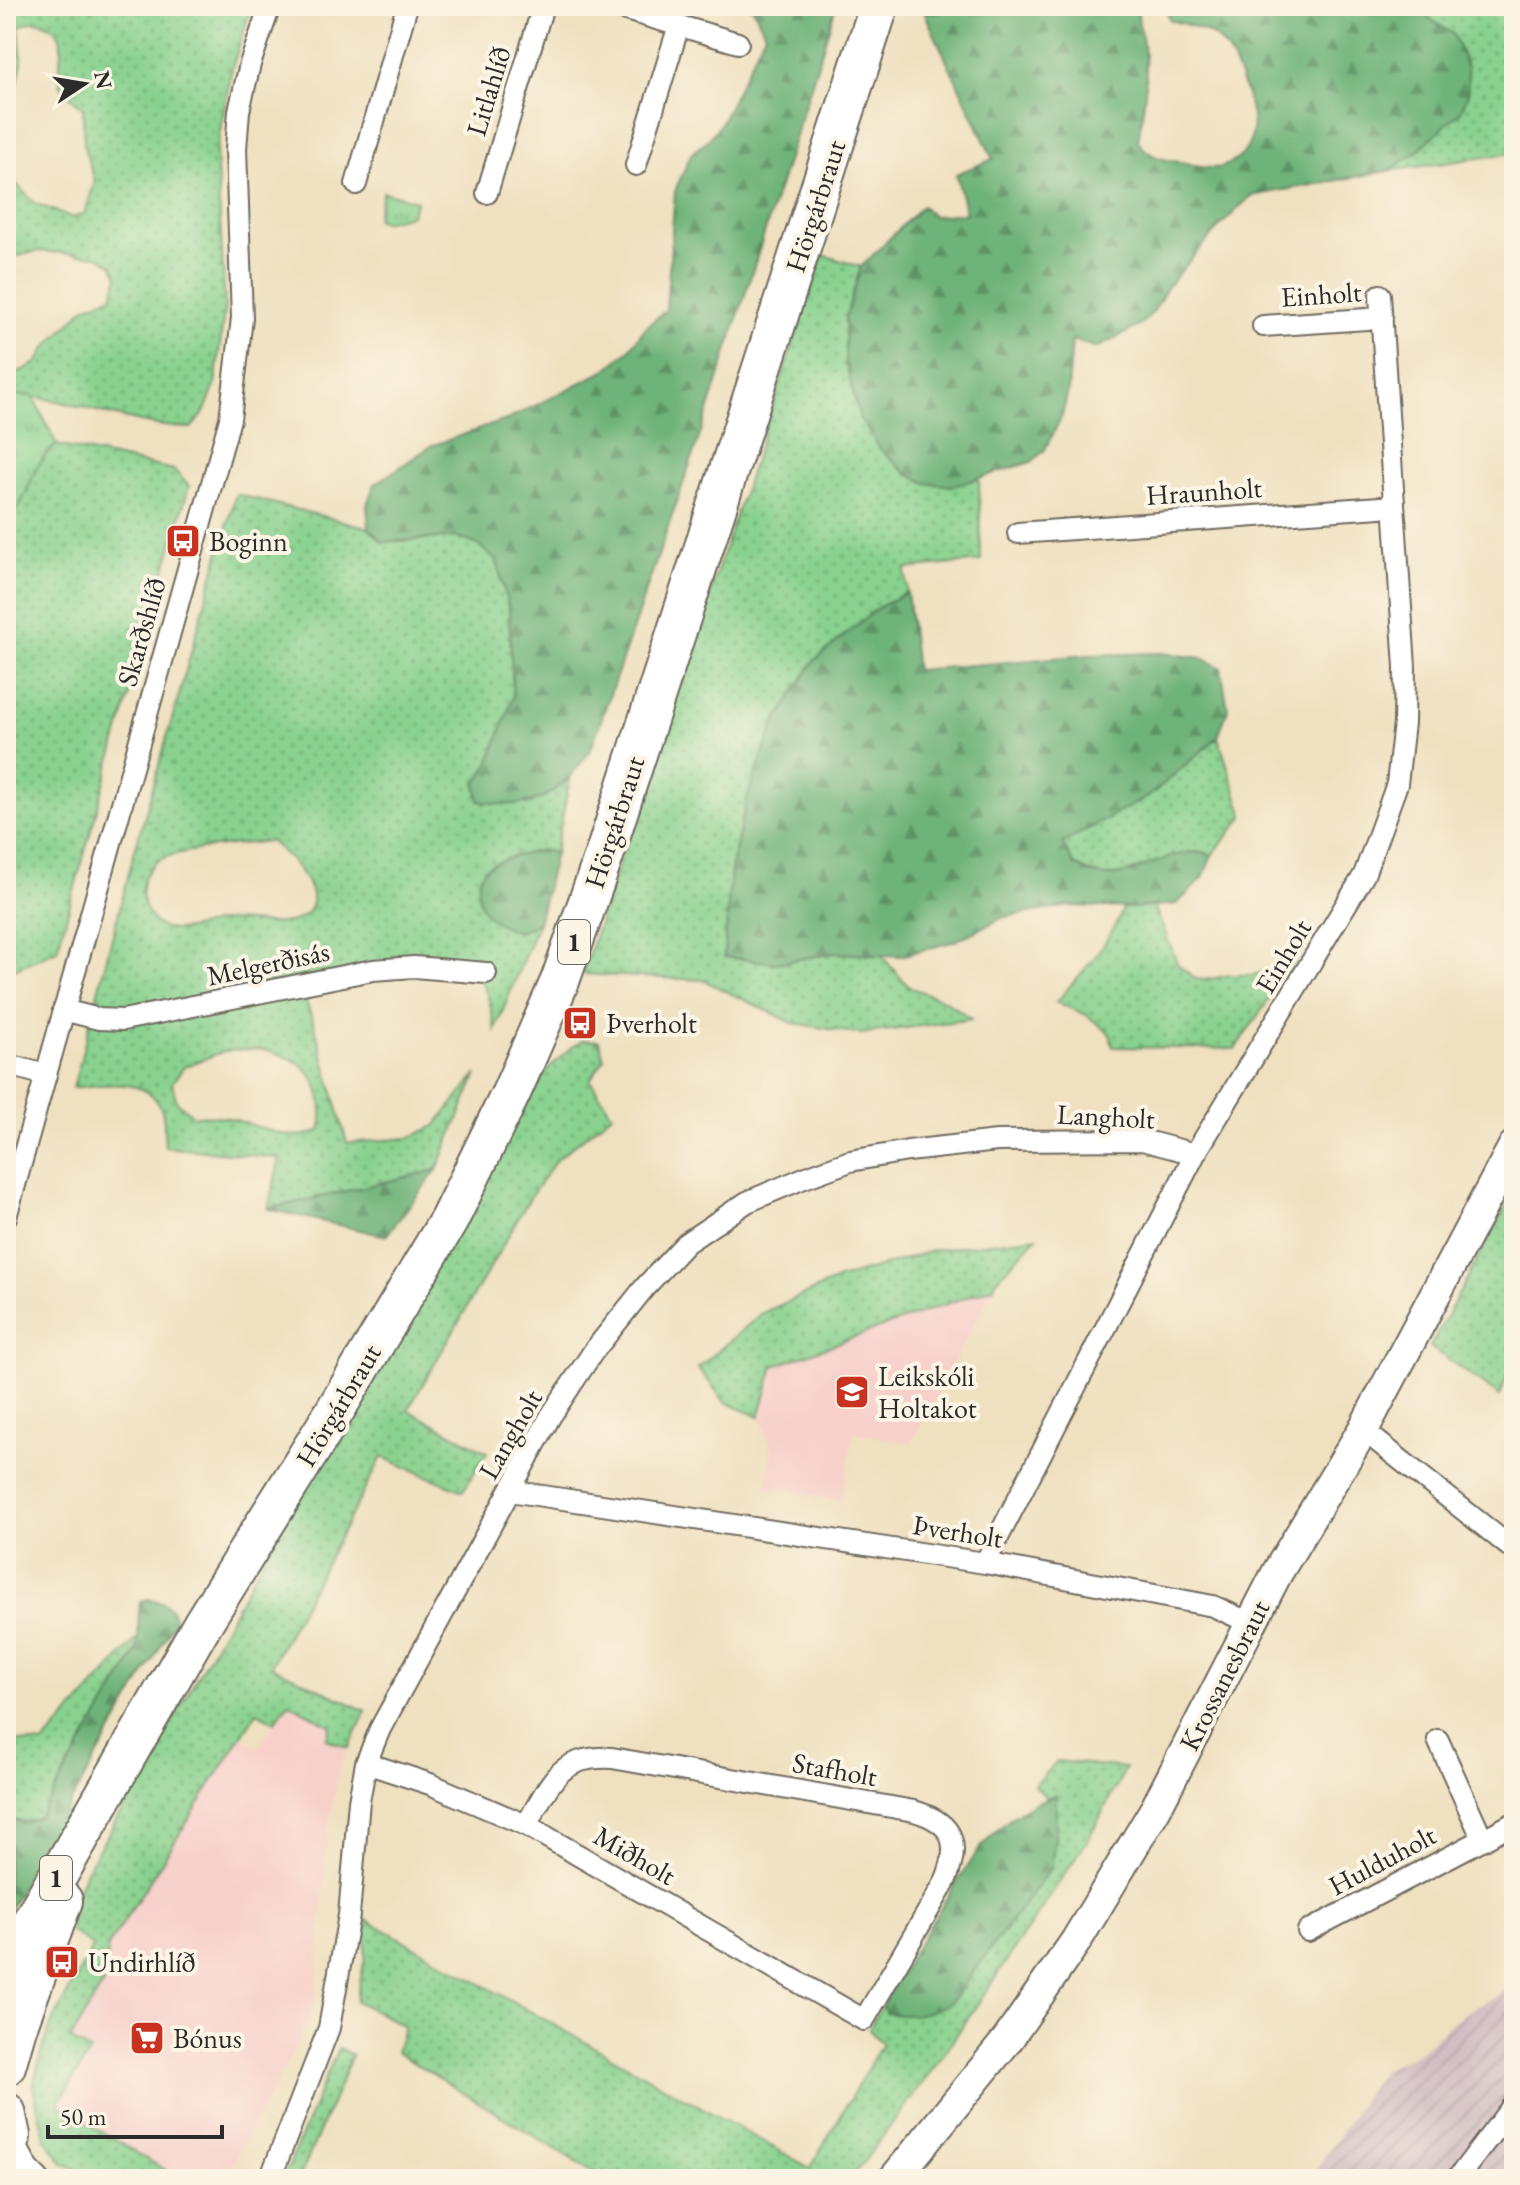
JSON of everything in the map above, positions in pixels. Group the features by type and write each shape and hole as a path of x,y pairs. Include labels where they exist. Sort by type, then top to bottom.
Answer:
{"highway":[{"name":"Hörgárbraut","path":"6,1966 203,1623 449,1220 512,1091 560,981 605,853 879,6"},
{"name":"Hörgárbraut","path":"6,2066 35,1977 107,1791"}],"street":[{"name":"Skarðshlíð","path":"6,1217 230,419 242,318 236,149 239,111 250,64 270,6"},
{"path":"356,184 407,6"},
{"name":"Litlahlíð","path":"487,193 543,6"},
{"path":"612,6 672,18 738,43"},
{"path":"636,165 672,18"},
{"name":"Einholt","path":"985,1563 1195,1154 1364,875 1397,784 1404,723 1405,667 1380,295"},
{"name":"Einholt","path":"1263,326 1382,318"},
{"name":"Hraunholt","path":"1018,533 1394,506"},
{"name":"Melgerðisás","path":"63,1010 99,1019 123,1020 373,970 414,967 486,973"},
{"path":"6,1069 16,1067 46,1075"},
{"name":"Langholt","path":"270,2179 329,2028 349,1915 359,1801 366,1763 380,1729 550,1417 593,1352 645,1287 686,1243 747,1202 850,1161 997,1141 1142,1140 1195,1154"},
{"name":"Krossanesbraut","path":"894,2179 1008,2039 1076,1941 1156,1808 1250,1623 1363,1430 1514,1146"},
{"path":"1363,1430 1514,1550"},
{"name":"Þverholt","path":"510,1491 985,1563 1213,1606 1250,1623"},
{"name":"Hulduholt","path":"1438,1740 1483,1840"},
{"name":"Stafholt","path":"526,1825 553,1780 570,1763 591,1757 612,1758 936,1817 948,1830 954,1845 954,1863 864,2020"},
{"name":"Miðholt","path":"366,1763 430,1784 526,1825 864,2020"},
{"name":"Hulduholt","path":"1308,1931 1514,1823"},
{"path":"1457,2179 1514,2104"},
{"path":"7,2126 29,2169 39,2179"}],"shaded area":[{"name":"Leikskóli Holtakot","path":"994,1287 911,1443 854,1432 841,1500 766,1489 772,1449 760,1417 773,1366"},
{"path":"289,1703 332,1726 326,1739 349,1748 340,1764 328,1828 315,1999 303,2032 225,2179 180,2179 58,2104 90,2052 70,2039 107,1978 107,1948 240,1736 258,1747"},
{"path":"1514,1985 1514,2179 1310,2179 1382,2070 1418,2053 1456,2019"}],"green space":[{"path":"31,6 252,6 232,68 216,152 225,304 215,386 203,415 191,428 144,423 53,400 6,396 6,374 19,372 37,363 45,349 85,307 112,296 118,277 113,265 98,256 38,251 6,259 6,173 34,203 73,218 85,213 95,181 84,147 83,108 61,85 61,41 53,27 44,23 31,22 19,27 22,63 6,139 6,11"},
{"path":"748,6 836,6 709,409 591,749 568,778 545,796 516,804 479,801 476,784 489,764 513,697 509,610 497,561 478,545 458,537 383,542 369,528 367,505 374,485 431,446 509,419 606,370 666,310 675,191 691,154 708,140 721,123 765,33 754,10"},
{"path":"927,6 1145,6 1138,11 1146,72 1138,140 1155,156 1200,167 1221,167 1243,153 1252,133 1251,109 1236,66 1221,43 1206,32 1170,20 1164,6 1411,6 1453,34 1467,67 1468,94 1461,111 1413,155 1388,171 1251,196 1219,227 1168,286 1153,312 1139,326 1097,348 1072,340 1068,391 1062,416 1044,451 1031,462 953,486 926,483 906,473 880,449 860,419 845,361 845,318 861,267 922,206 933,216 966,213 956,174 993,159 925,14"},
{"path":"1411,6 1512,6 1514,153 1388,171 1413,155 1429,139 1422,12"},
{"path":"383,192 417,201 411,215 384,222 376,219"},
{"path":"823,255 861,267 845,319 845,361 860,419 953,486 979,478 981,561 905,569 907,592 876,609 748,795 731,869 724,957 777,963 834,953 881,955 909,987 944,1000 972,1019 860,1034 793,1023 703,980 582,974"},
{"path":"32,395 57,445 38,466 18,509 6,510 6,396"},
{"path":"57,445 174,470 189,486 57,950 6,973 6,510 18,509 38,466"},
{"path":"236,494 369,528 383,542 458,537 478,545 497,561 509,610 513,697 489,764 476,784 528,805 570,779 555,853 540,850 518,932 538,923 495,1030 485,989 472,968 298,979 315,1027 347,1143 409,1138 435,1126 477,1074 437,1170 268,1209 280,1158 165,1147 163,1115 158,1102 149,1093 112,1084 73,1088 133,857","holes":["270,841 297,867 311,890 312,901 308,911 298,919 275,923 220,922 184,930 161,927 152,919 142,888 147,873 156,862 193,850","260,1049 297,1062 312,1076 321,1099 320,1131 309,1135 286,1135 222,1117 194,1116 177,1102 172,1083 184,1067 224,1051"]},
{"path":"907,592 916,670 1088,655 1161,653 1202,658 1221,668 1228,709 1218,737 1148,797 1062,843 1075,866 1106,876 1133,871 1185,853 1212,855 1203,878 1177,904 1133,908 1070,906 1004,917 955,941 901,956 834,953 777,963 724,957 731,868 748,795 775,723 814,661 876,609"},
{"path":"1218,737 1244,816 1212,855 1185,853 1133,871 1106,876 1075,866 1061,843 1148,797"},
{"path":"540,850 555,853 538,923 518,932 494,921 483,910 478,894 479,880 484,870 492,865"},
{"path":"1154,906 1178,965 1196,979 1252,975 1274,969 1314,934 1235,1049 1113,1047 1110,1034 1087,1015 1056,1002 1103,946 1123,908"},
{"path":"583,1040 599,1041 604,1059 590,1080 612,1114 557,1159 531,1196 408,1410 487,1452 463,1491 382,1457 271,1666 366,1711 349,1748 326,1739 331,1726 289,1703 275,1722 257,1712 107,1948 107,1978 70,2039 90,2051 58,2105 180,2179 97,2179 63,2163 45,2138 33,2087 51,2025 93,1946 70,1931 72,1904 84,1874 375,1358 546,1071"},
{"path":"437,1170 386,1236 268,1209"},
{"path":"1514,1192 1514,1356 1500,1396 1430,1347"},
{"path":"1037,1237 994,1287 774,1366 759,1417 725,1402 698,1368 762,1313 839,1279 935,1250"},
{"path":"148,1599 166,1605 175,1621 6,1915 6,1819 24,1822 39,1817 136,1653 140,1602"},
{"path":"140,1635 136,1653 39,1817 24,1822 6,1819 6,1740 43,1744"},
{"path":"1057,1761 1126,1768 1087,1841 941,2058 851,2179 605,2179 396,2052 404,2026 356,2001 365,1958 367,1920 810,2168 882,2044 869,2029 882,2005 951,2002 1051,1868 1056,1830 1055,1795 1047,1798 1034,1785"},
{"path":"1056,1795 1051,1868 951,2002 920,2014 886,2013 882,2005 985,1842 1016,1814"},
{"path":"338,2048 352,2055 299,2179 283,2179"}],"place":[{"name":"Boginn","path":"183,541"},
{"name":"Þverholt","path":"580,1023"},
{"name":"Leikskóli Holtakot","path":"852,1392"},
{"name":"Undirhlíð","path":"62,1962"},
{"name":"Bónus","path":"147,2038"}]}
